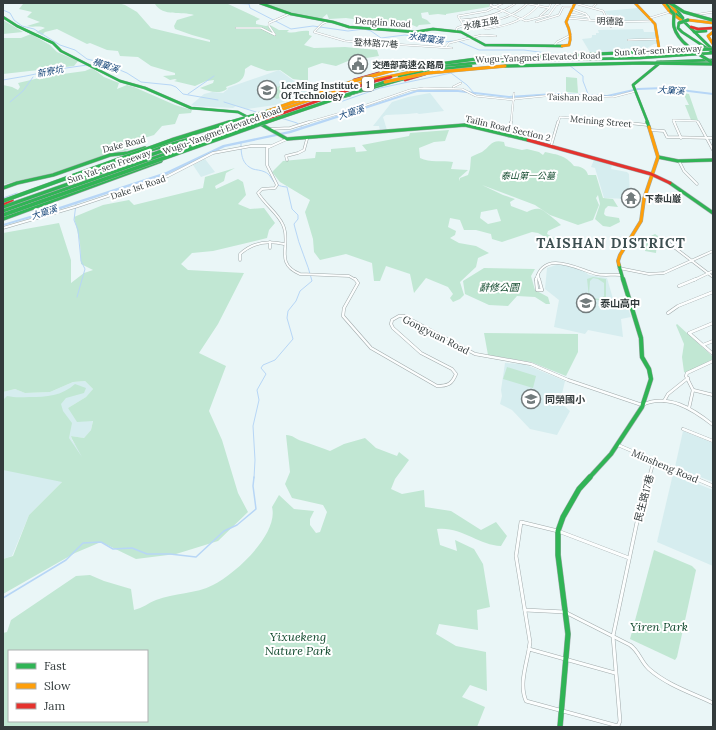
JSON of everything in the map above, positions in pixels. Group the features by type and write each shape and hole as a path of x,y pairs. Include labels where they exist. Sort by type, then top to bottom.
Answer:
{"main road":[{"name":"Denglin Road","path":"260,3 289,14 328,21 349,27 364,27 384,31 415,32 433,29 456,31 485,45 569,45 572,35"},
{"path":"635,3 651,19 661,53"},
{"path":"662,3 680,21 701,36 713,54"},
{"path":"290,107 358,78 398,69 565,60 682,51 686,47 685,43 673,27 673,16 670,11 669,3"},
{"path":"669,3 680,21 682,32 703,44 713,54"},
{"path":"669,3 684,12 713,21"},
{"path":"572,35 566,22 574,5"},
{"path":"670,11 674,14 674,25 677,31 691,46 713,54"},
{"path":"3,17 17,26 53,43 61,51 90,64 120,81 145,88 185,106 199,109 232,110 272,130 285,139"},
{"path":"680,21 713,21"},
{"path":"680,21 698,29 713,30"},
{"path":"691,27 713,54"},
{"path":"713,30 708,36 713,54"},
{"path":"695,32 713,30"},
{"name":"Wugu-Yangmei Elevated Road","path":"3,201 168,142 265,112 354,81 400,69 476,59 668,52 713,54"},
{"path":"661,53 713,54"},
{"path":"668,61 701,60 713,54"},
{"path":"565,60 698,61 713,54"},
{"name":"Sun Yat-sen Freeway","path":"3,207 237,125 248,119 259,118 380,77 418,69 457,65 532,60 640,58 713,54"},
{"name":"Wugu-Yangmei Elevated Road","path":"3,213 382,82 454,69 502,66 643,63 713,54"},
{"name":"Sun Yat-sen Freeway","path":"3,213 264,120 388,78 420,71 476,65 565,60"},
{"path":"560,727 567,660 568,634 559,565 558,531 563,517 579,488 618,445 642,405 650,381 650,371 642,357 642,338 621,275 618,261 620,255 641,222 644,200 651,174 658,157 649,127 634,89 634,84 661,62"},
{"path":"264,120 457,65 476,65"},
{"path":"282,115 380,84 435,71"},
{"name":"Dake Road","path":"3,188 17,182 50,176 110,155 133,152 248,119"},
{"path":"3,213 254,124"},
{"path":"3,201 135,154 237,125"},
{"name":"Tailin Road Section 2","path":"285,139 307,139 462,125 551,146 651,174 673,184 713,213"},
{"path":"3,219 117,178 204,142"},
{"path":"3,201 154,154"},
{"path":"658,157 679,161 713,160"},
{"path":"18,208 49,196"}],"street":[{"path":"493,3 490,6 520,19 528,20 549,15 556,5 561,3"},
{"path":"464,26 458,16 478,13 495,8 503,3"},
{"path":"460,20 485,17 503,12 516,3"},
{"path":"524,3 549,8"},
{"name":"水碓五路","path":"456,31 457,28 464,26 502,19 511,15 528,3"},
{"path":"480,24 486,29 500,27 520,19 540,3"},
{"path":"540,17 549,8 551,3"},
{"path":"592,7 597,3"},
{"path":"669,3 686,12 713,21"},
{"path":"574,5 585,13 590,20"},
{"path":"536,22 559,15 563,7 574,5 592,7 603,11 611,27"},
{"name":"明德路","path":"569,16 608,22 651,19 670,11"},
{"path":"680,21 681,12 686,12"},
{"path":"694,14 713,12"},
{"path":"236,28 260,27 270,30 273,35 275,35 269,26 269,23 289,14"},
{"path":"569,16 589,17"},
{"name":"登林路77巷","path":"328,21 318,27 314,32 345,41 452,48"},
{"name":"登林路77巷","path":"445,47 448,43 482,35 496,36"},
{"path":"552,46 572,35"},
{"path":"628,40 658,39"},
{"path":"272,130 290,128 322,119 410,90 424,88 451,88 461,83"},
{"name":"Taishan Road","path":"451,88 466,90 472,95 514,100 554,95 613,97 634,89"},
{"path":"509,136 514,94"},
{"name":"Meining Street","path":"551,146 560,117 649,127"},
{"path":"682,138 673,120 697,121 713,150"},
{"path":"649,127 664,131 667,137 713,138"},
{"path":"240,260 240,254 245,249 258,243 270,242 284,244 286,232 284,226 258,194 261,190 276,186 266,162 266,150 285,139"},
{"path":"287,160 286,156 301,153 303,151 308,144 307,139"},
{"name":"Dake 1st Road","path":"3,228 119,193 173,174 213,153 255,145 271,146"},
{"path":"679,161 684,171 697,184"},
{"path":"666,240 713,277"},
{"path":"270,242 270,248"},
{"name":"Gongyuan Road","path":"284,244 285,261 288,268 293,272 304,275 349,276 355,278 358,283 344,308 343,314 345,320 371,348 389,360 437,386 450,384 456,377 454,371 414,349 392,326 391,322 394,318 399,316 407,318 475,354 531,364 568,380 642,405"},
{"path":"619,268 645,273 664,273 713,251"},
{"path":"538,274 542,290 537,290 535,280 538,274 543,267 552,263 566,264 596,274 621,275"},
{"path":"679,286 713,272"},
{"path":"668,313 678,306 713,292"},
{"path":"713,323 689,333 713,354"},
{"path":"703,345 713,340"},
{"path":"689,408 693,390 686,376 687,373 713,361"},
{"path":"664,401 668,394 688,378"},
{"path":"693,390 713,395"},
{"path":"642,405 647,402 664,401 689,408 713,424"},
{"path":"683,429 713,441"},
{"name":"Minsheng Road","path":"618,445 713,486"},
{"name":"民生路17巷","path":"562,712 618,726 620,721 613,636 641,503 654,460"},
{"path":"562,712 526,701 523,689 530,642 516,556 521,522 558,531 629,558"},
{"path":"525,610 565,612 630,644 643,662 654,673 713,703"},
{"path":"529,649 615,672"}],"shaded area":[{"path":"638,8 649,21 611,21 605,11"},
{"path":"643,29 644,32 655,32 658,44 654,44 642,51 591,54 582,39 591,38 592,35 599,33 598,30"},
{"name":"LeeMing Institute Of Technology","path":"279,70 309,92 275,105 247,109 236,106 233,108 191,105 204,94 212,92 223,93 228,89 227,88"},
{"path":"430,93 444,111 419,114 386,115 383,117 387,130 380,131 379,126 373,126 392,102"},
{"path":"205,159 215,172 201,177 193,165"},
{"path":"594,160 612,165 611,169 627,172 629,174 630,196 628,196 628,199 604,198 595,168 591,167"},
{"name":"泰山高中","path":"559,264 579,268 589,275 607,278 615,306 628,308 631,317 621,319 623,337 588,330 585,334 554,327 559,300 545,289 547,268"},
{"name":"同榮國小","path":"505,363 524,364 565,381 560,402 570,411 557,435 530,429 512,410 500,404"},
{"path":"85,381 93,389 86,397 68,408 93,420 91,430 84,438 71,436 72,440 83,456 70,474 29,515 12,556 3,559 3,392 15,389 25,393 50,392 73,382"},
{"path":"683,431 713,443 713,482 675,467"},
{"path":"673,474 713,490 713,566 657,542"}],"green space":[{"path":"10,3 118,3 137,12 151,28 210,42 210,40 175,29 174,26 177,20 194,15 163,11 155,4 226,3 260,19 256,21 256,24 266,26 270,25 279,30 289,30 287,32 309,31 309,35 312,36 304,45 314,48 345,47 377,50 379,56 348,61 336,66 322,63 308,68 308,81 293,79 280,70 267,71 251,65 245,69 242,79 226,87 227,89 224,91 214,92 200,88 213,83 214,80 206,81 195,86 174,81 177,80 175,79 170,80 163,76 175,75 175,73 151,66 138,57 120,56 118,51 107,50 90,43 87,44 57,29 45,32 42,35 36,32 45,28 27,26 40,22 27,17 32,12 19,9 23,4"},
{"path":"263,3 493,3 489,7 446,15 429,15 428,12 421,13 422,18 431,24 419,25 417,27 410,24 408,25 410,32 388,30 387,25 373,28 373,22 346,18 329,19 327,14 321,19 290,14"},
{"path":"3,20 23,32 3,34"},
{"path":"31,34 50,45 57,52 78,61 74,66 3,74 3,38 21,38"},
{"path":"92,68 104,77 119,83 117,89 127,85 134,87 175,105 192,110 191,113 179,114 175,124 162,126 154,135 122,145 129,150 101,157 55,173 3,185 3,85 18,90 20,87 18,83 48,76 85,71"},
{"path":"566,77 577,78 578,93 566,92"},
{"path":"280,86 286,86 287,89 291,87 297,92 277,99 272,96 266,97 262,95 263,92"},
{"path":"683,93 689,94 698,120 691,120 685,105 689,105"},
{"name":"泰山第一公墓","path":"449,130 445,141 434,142 419,148 420,158 424,160 453,162 451,169 468,170 459,178 459,181 460,178 468,175 471,157 482,152 496,141 504,142 505,146 522,150 527,149 539,152 543,155 545,152 561,156 574,166 581,167 588,175 596,175 603,198 613,199 618,207 608,206 605,209 604,214 606,216 619,218 620,222 610,227 603,226 595,219 600,204 598,195 596,198 599,205 593,220 578,225 550,215 535,205 482,185 515,199 510,202 511,206 527,212 540,209 561,225 548,231 547,234 554,238 552,241 538,233 532,232 502,242 492,239 491,234 476,230 464,230 460,220 450,218 448,227 456,231 455,235 450,238 459,243 476,246 489,253 478,258 476,267 460,282 464,295 460,299 453,302 450,298 453,294 448,287 426,278 414,293 410,274 386,266 380,281 374,281 372,263 346,254 320,260 314,252 313,239 305,212 310,200 280,182 272,172 283,161 315,158 316,152 331,152 331,149 355,147 356,152 367,151 362,145 409,136 410,133","holes":["497,209 501,221 488,224 480,218 481,212"]},
{"path":"235,168 226,173 224,181 215,186 216,189 238,179 243,182 246,195 238,204 250,209 264,208 275,223 269,230 267,238 213,251 192,253 181,264 188,270 244,273 218,324 199,353 226,366 209,411 222,440 238,493 248,512 218,541 176,554 136,559 101,542 75,553 3,594 3,559 13,556 29,515 62,482 3,470 3,400 7,396 36,397 54,395 65,391 75,384 86,388 84,393 66,398 61,404 63,411 72,423 69,438 82,457 71,436 84,438 91,430 93,421 77,422 68,408 86,397 93,389 85,381 73,382 50,392 25,393 15,389 3,392 3,233 59,223 71,260 71,283 84,273 93,270 81,264 80,243 74,217 103,205 129,200 134,205 203,188 205,177"},
{"path":"655,234 664,240 657,243 656,253 645,251 647,238"},
{"name":"辭修公園","path":"484,268 535,269 531,276 535,290 548,297 550,304 546,304 535,297 517,296 508,306 489,305 465,294 463,281"},
{"path":"593,277 606,279 606,303 603,303 603,300 594,300 589,297 587,279","holes":["593,278 604,283 604,296 600,299 592,298 589,294 590,281"]},
{"path":"677,324 712,356 713,359 686,373 684,372 682,357 684,344 676,325"},
{"path":"484,333 578,334 578,352 566,376 531,362 488,355"},
{"path":"507,367 536,376 533,388 503,379"},
{"name":"Yixuekeng Nature Park","path":"286,435 330,451 344,444 365,438 376,448 397,456 399,452 409,460 395,479 391,489 402,494 424,490 425,507 451,511 481,530 496,522 507,536 501,546 493,545 454,530 437,529 440,545 457,551 455,540 474,549 483,564 490,607 477,610 478,630 439,624 436,634 456,646 486,652 487,691 470,685 462,697 485,707 477,727 3,727 3,633 7,632 11,620 76,576 90,575 131,589 134,610 153,601 199,590 213,585 222,580 243,563 262,541 269,529 272,518 272,507 279,495 294,509 314,511 310,519 310,525 316,533 320,532 327,512 323,505 292,498 285,484 290,472"},
{"name":"Yiren Park","path":"654,550 692,566 696,570 677,657 675,660 630,639"}],"waterway":[{"name":"水確窠溪","path":"227,3 249,4 250,8 291,29 313,26 348,31 364,29 371,31 381,38 405,35 444,42 453,41"},
{"name":"橫窠溪","path":"3,10 10,13 14,20 22,26 34,29 60,45 75,50 87,59 103,63 127,73 141,82 171,85 176,87 183,94 218,100"},
{"name":"水確窠溪","path":"458,41 479,50 524,50 554,54"},
{"name":"橫窠溪","path":"90,65 96,62"},
{"name":"新寮坑","path":"3,80 87,65"},
{"name":"水確窠溪","path":"569,65 583,76 583,81 588,94"},
{"path":"340,102 380,88 451,73 467,85 474,93"},
{"path":"188,94 214,76"},
{"path":"10,102 23,91 33,77"},
{"name":"大窠溪","path":"3,225 167,173 224,146 290,132 417,91 458,91 509,97 554,94 607,96 638,89 664,88 713,94"},
{"name":"橫窠溪","path":"224,102 256,112"},
{"name":"橫窠溪","path":"281,118 297,123 303,128"},
{"path":"241,142 242,158 249,167 263,171 268,174 275,183 287,187 292,209 298,215 298,219 294,224 312,281 300,291 296,301 288,311 287,318 293,339 275,360 263,365 261,368 266,374 257,390 259,400 253,426 255,460 254,478"},
{"path":"3,198 17,193"},
{"path":"76,204 74,220 78,230 81,261 85,269 77,297"},
{"path":"3,598 66,560 83,543 101,542 113,549 132,548 147,554 170,554 196,557 224,531 237,525 256,509 253,486 254,477"}],"traffic: fast":[{"path":"260,3 291,14 333,22 349,27 415,32 433,29 461,32 485,45 562,46"},
{"path":"666,3 671,11"},
{"path":"670,3 684,12 712,20"},
{"path":"672,4 683,18"},
{"path":"671,11 674,14 674,27 680,37 685,43 713,63"},
{"path":"673,11 713,50"},
{"path":"3,17 17,26 53,43 61,51 120,81 145,88 191,108 238,112 287,139 465,125 528,140"},
{"path":"679,23 688,20"},
{"path":"679,23 678,28 682,32 711,51"},
{"path":"694,32 706,31"},
{"path":"394,70 476,59 713,49"},
{"path":"440,66 499,61 640,58 713,53"},
{"path":"657,62 713,60"},
{"path":"649,127 633,85 661,62"},
{"path":"505,66 644,63 713,64"},
{"path":"457,67 471,66"},
{"path":"442,69 460,67"},
{"path":"399,76 439,69"},
{"path":"347,95 407,78"},
{"path":"3,215 385,82"},
{"path":"328,101 350,95"},
{"path":"3,201 172,140 268,111"},
{"path":"3,207 248,121"},
{"path":"3,211 254,123"},
{"path":"147,151 192,138"},
{"path":"3,188 17,183 53,175 110,155 128,153 145,148"},
{"path":"658,157 678,161 713,160"},
{"path":"3,219 161,161"},
{"path":"670,183 713,213"},
{"path":"560,727 568,634 558,555 558,531 563,517 579,489 611,454 642,407 651,379 649,369 642,357 641,338 619,265"}],"traffic: slow":[{"path":"562,46 569,45 571,39 566,22 575,3"},
{"path":"635,3 655,24 660,54"},
{"path":"663,3 670,12 681,20"},
{"path":"669,3 676,12"},
{"path":"688,20 713,23"},
{"path":"713,32 708,36 713,44"},
{"path":"259,117 367,81 440,66"},
{"path":"385,82 428,73 505,66"},
{"path":"268,111 354,81 394,70"},
{"path":"248,121 259,117"},
{"path":"619,265 618,261 620,255 641,221 644,199 658,157 649,127"}],"traffic: jam":[{"path":"691,27 698,29 713,28"},
{"path":"354,80 379,73"},
{"path":"405,80 425,74"},
{"path":"264,120 368,83 391,77"},
{"path":"528,140 651,174 670,183"},
{"path":"3,204 12,200"}],"place":[{"name":"交通部高速公路局","path":"358,64"},
{"name":"LeeMing Institute Of Technology","path":"267,90"},
{"name":"下泰山巖","path":"631,198"},
{"name":"泰山高中","path":"586,303"},
{"name":"同榮國小","path":"531,399"}],"district":[{"name":"TAISHAN DISTRICT","path":"611,243"}]}
